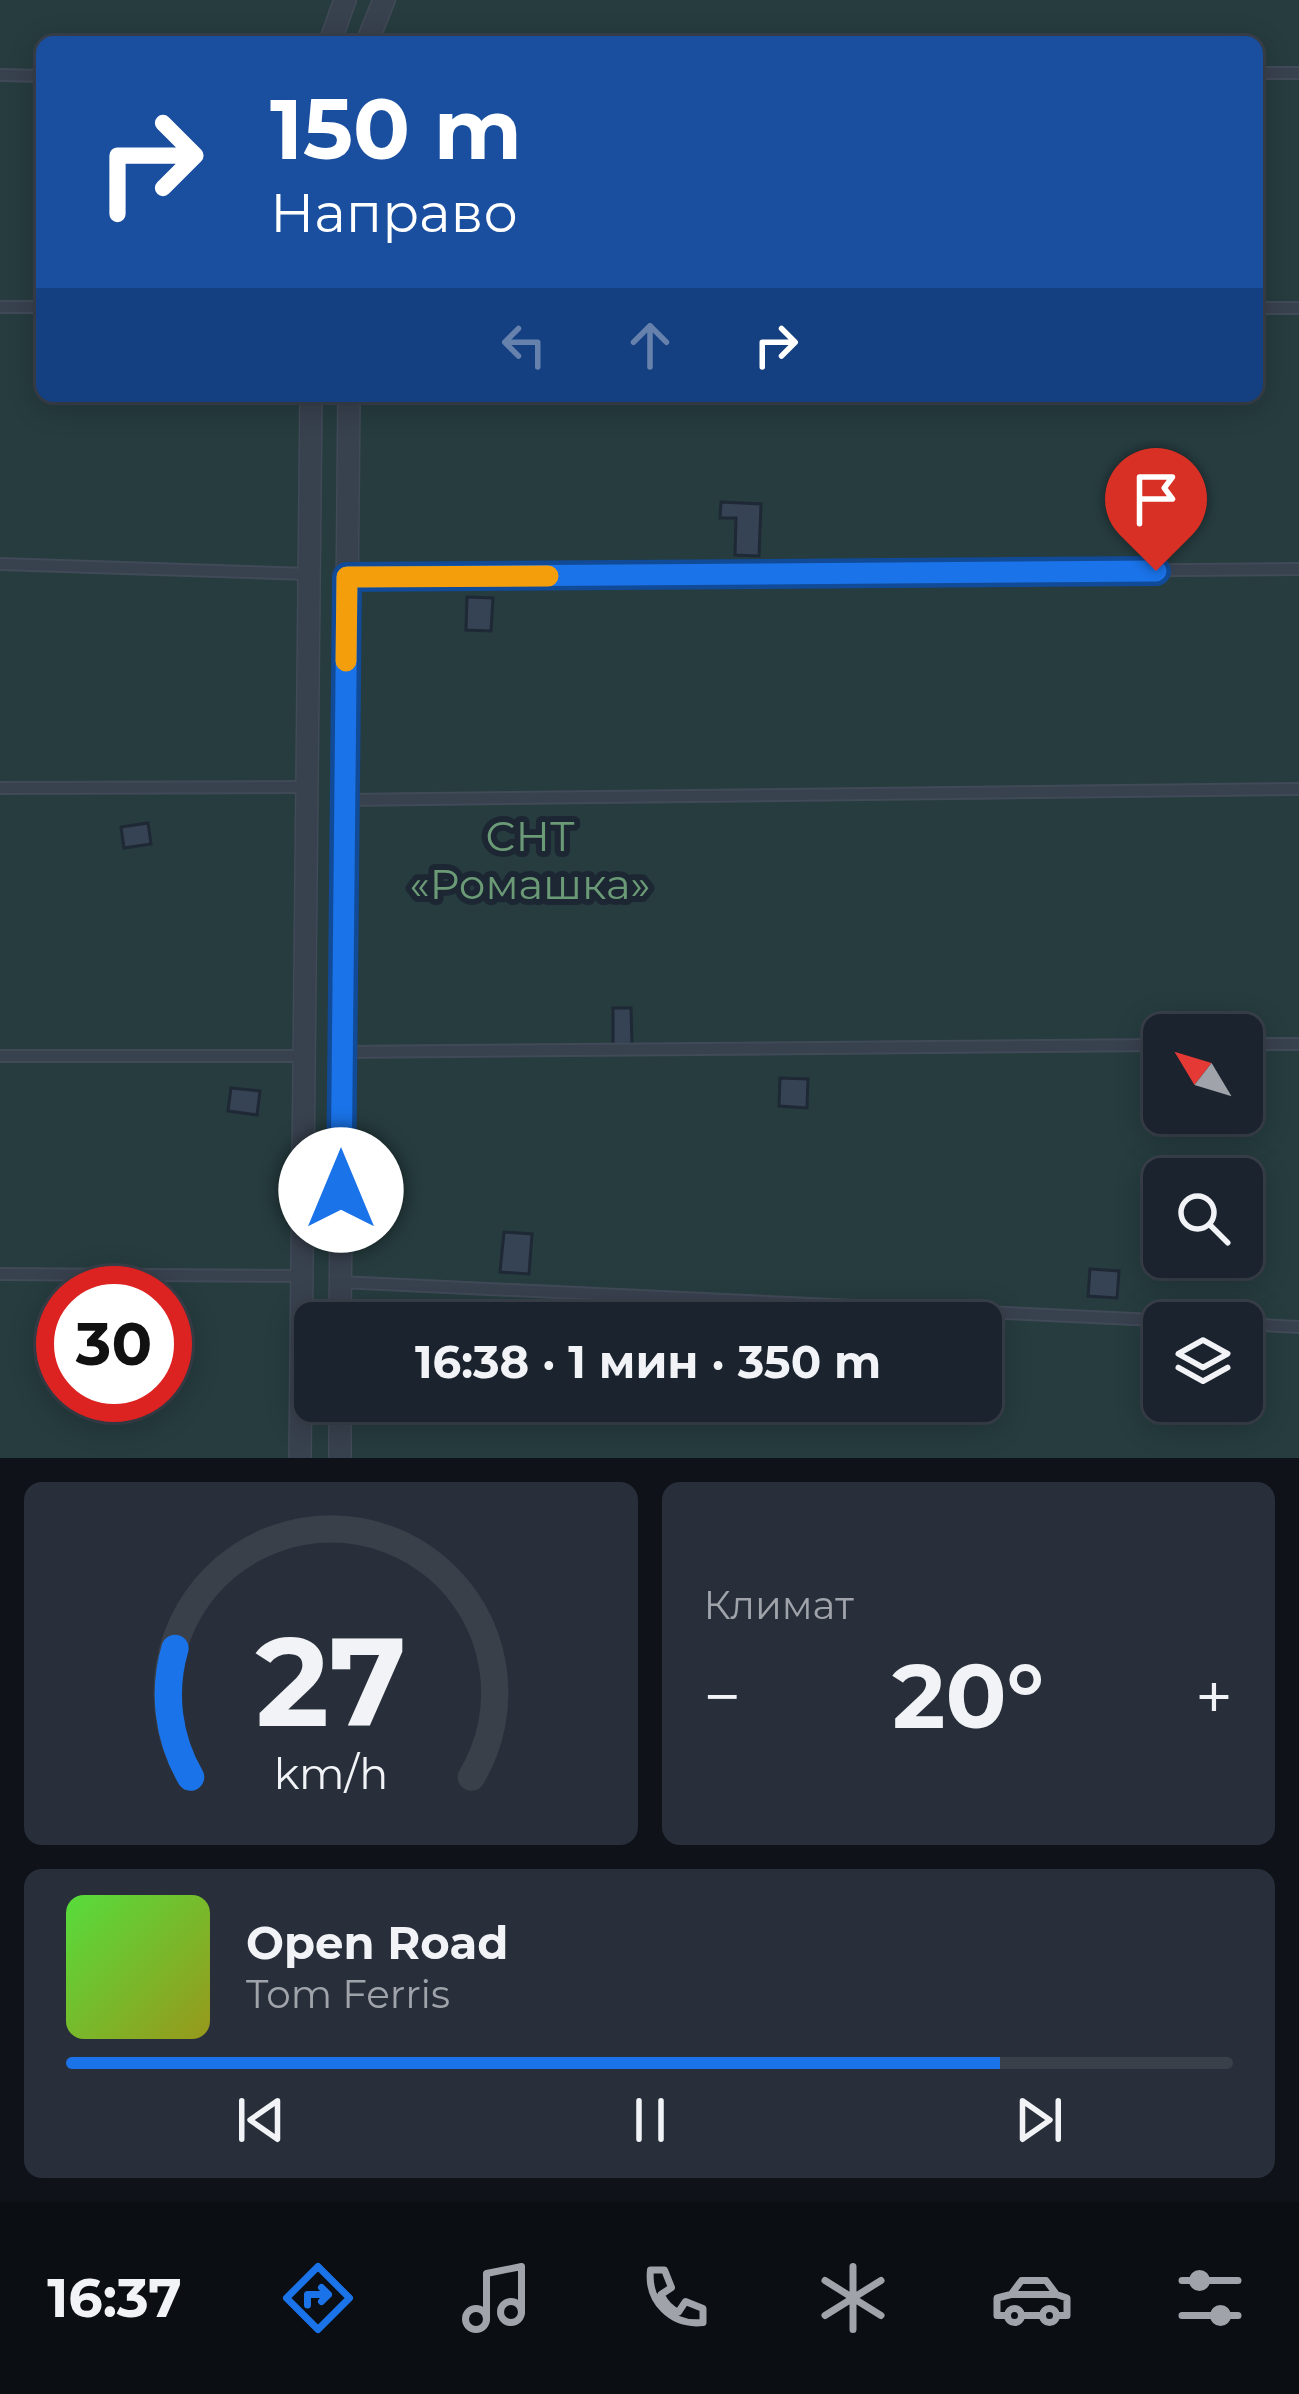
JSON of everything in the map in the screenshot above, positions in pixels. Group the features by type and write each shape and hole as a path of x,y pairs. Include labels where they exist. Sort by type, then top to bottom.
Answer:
{"street":[{"path":"332,36 345,0"},
{"path":"369,36 384,0"},
{"path":"299,1458 311,402"},
{"path":"340,1302 350,402"},
{"path":"340,1422 340,1458"}],"lane":[{"path":"1263,74 1299,74"},
{"path":"0,75 36,76"},
{"path":"0,307 36,308"},
{"path":"1263,308 1299,308"},
{"path":"0,564 309,574"},
{"path":"347,577 1299,569"},
{"path":"0,788 307,787"},
{"path":"344,800 1299,789"},
{"path":"1263,1044 1299,1044"},
{"path":"341,1052 1143,1045"},
{"path":"0,1056 304,1056"},
{"path":"0,1274 302,1276"},
{"path":"340,1282 1143,1319"},
{"path":"1263,1325 1299,1327"}],"green space":[{"name":"СНТ «Ромашка»","path":"0,0 1299,0 1299,1458 0,1458"}],"building":[{"path":"721,502 761,504 759,556 735,555 736,518 720,518"},
{"path":"467,597 493,598 491,631 466,630"},
{"path":"148,823 151,844 124,848 121,827"},
{"path":"613,1008 631,1008 632,1044 613,1045"},
{"path":"780,1078 808,1079 807,1108 779,1106"},
{"path":"231,1088 260,1091 257,1115 228,1111"},
{"path":"504,1232 532,1234 529,1274 500,1272"},
{"path":"1090,1269 1119,1271 1117,1298 1088,1296"}],"slow traffic":[{"path":"346,661 347,577 548,576"}],"route":[{"path":"341,1190 347,577 1156,571"}]}
